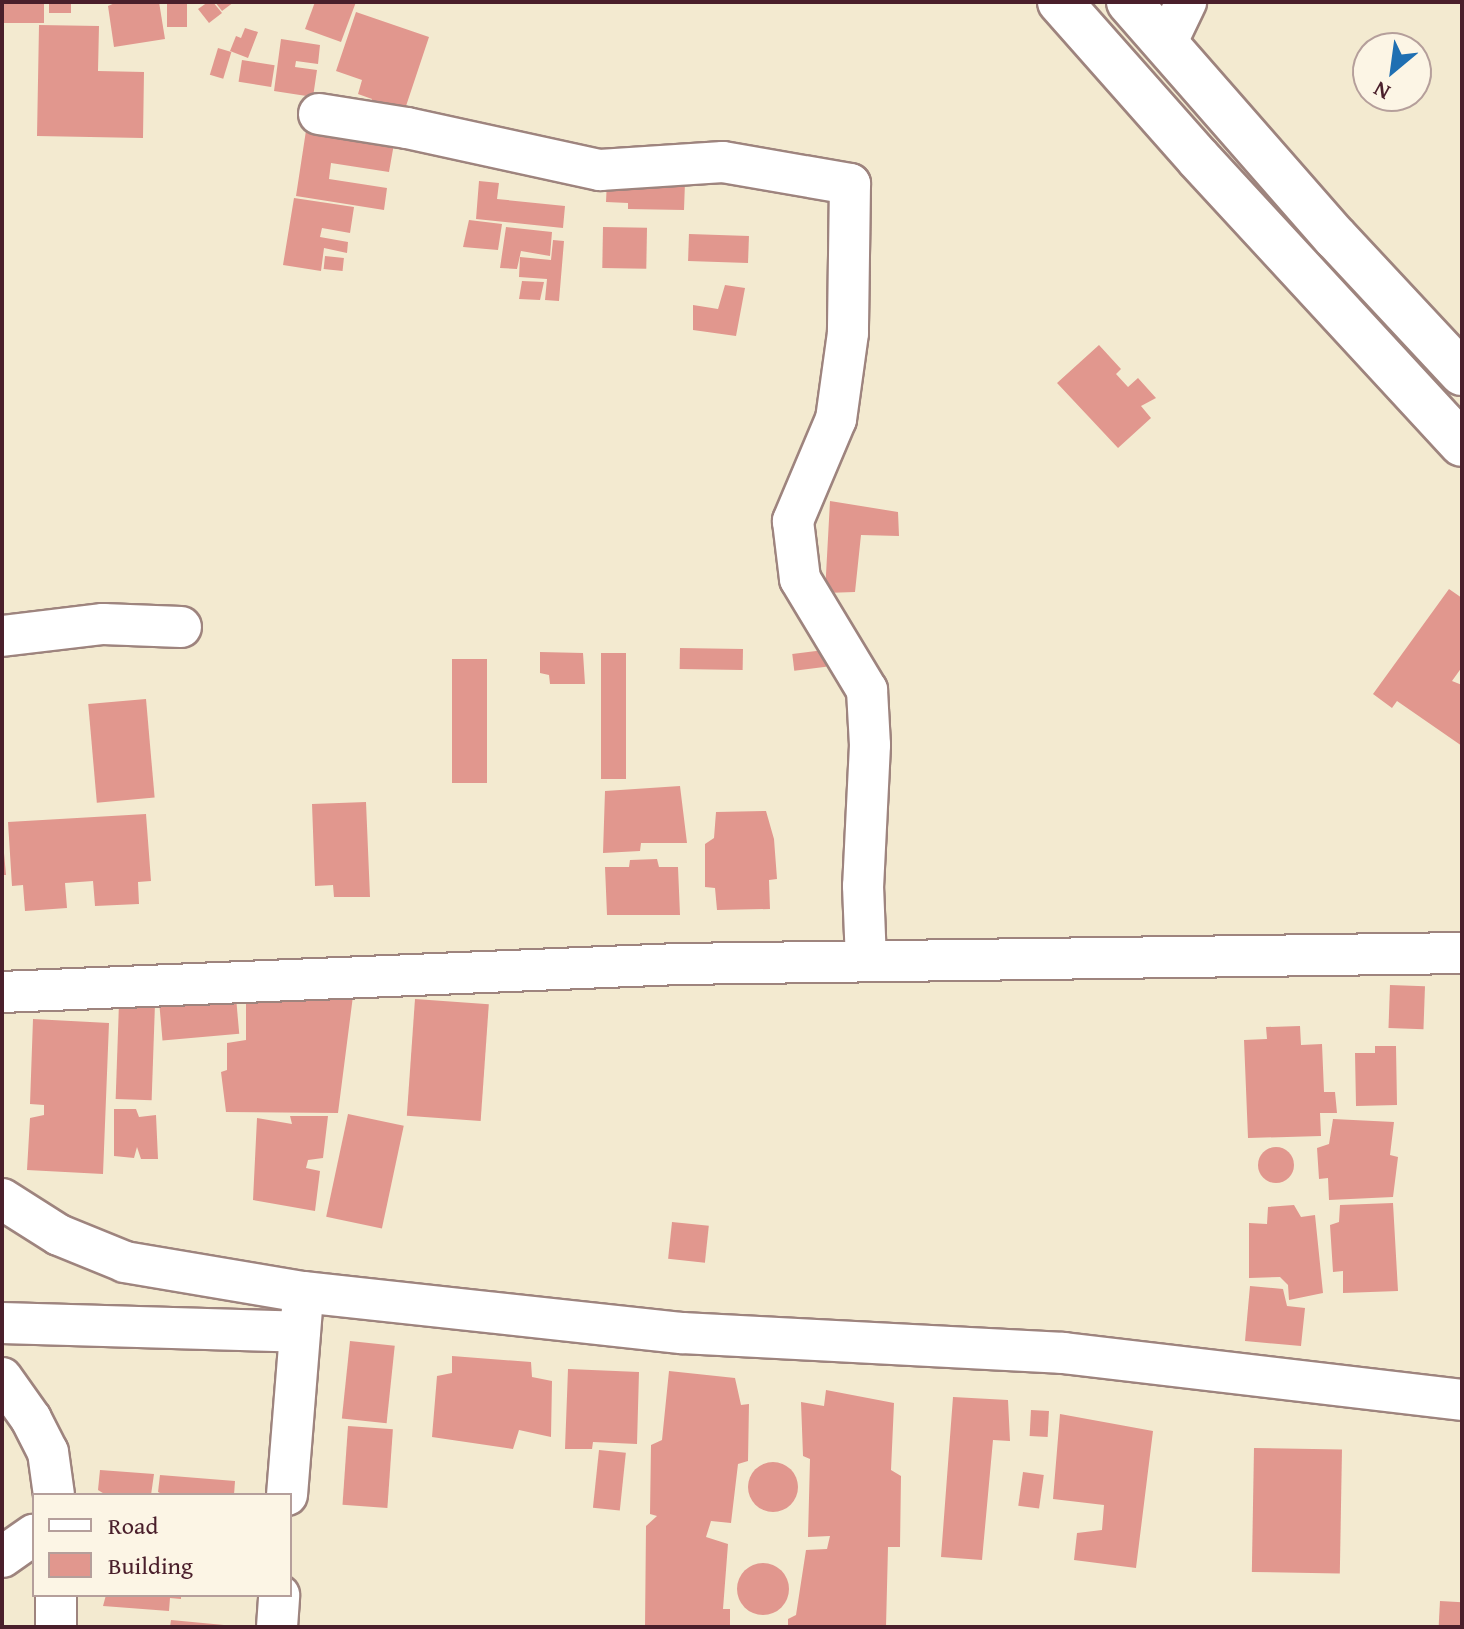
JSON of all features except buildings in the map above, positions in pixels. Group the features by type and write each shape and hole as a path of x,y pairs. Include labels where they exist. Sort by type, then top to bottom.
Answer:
{"highway":[{"path":"1060,2 1198,158 1462,444"},
{"path":"1129,2 1335,237 1462,373"}],"street":[{"path":"1166,44 1186,2"},
{"path":"319,114 407,128 600,170 723,162 850,184 848,333 836,419 793,521 800,579 867,690 870,745 863,886 866,961"},
{"path":"2,636 103,624 181,627"},
{"path":"2,992 678,964 1462,953"},
{"path":"2,1199 59,1235 125,1262 303,1292 683,1333 1063,1353 1462,1400"},
{"path":"287,1493 303,1292"},
{"path":"2,1323 300,1332"},
{"path":"2,1378 31,1419 48,1452 54,1493"},
{"path":"2,1557 32,1536"},
{"path":"56,1597 56,1627"},
{"path":"277,1627 279,1597"}]}
